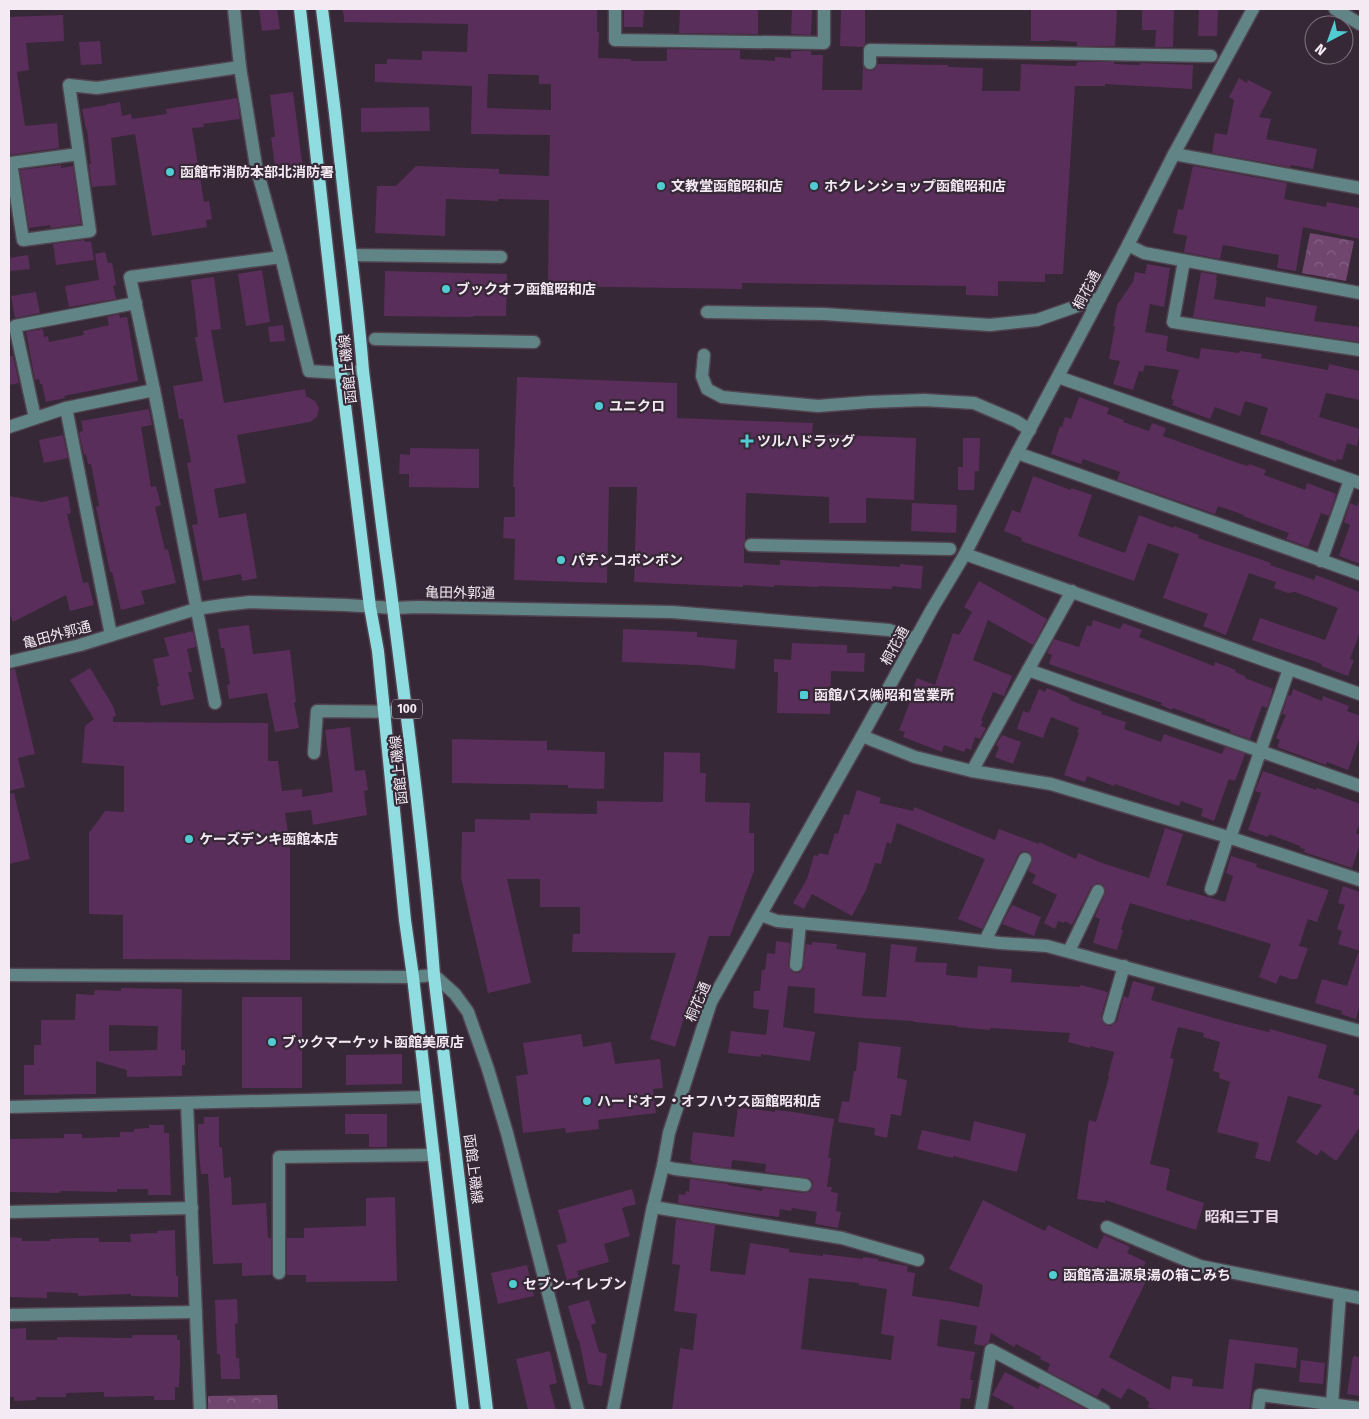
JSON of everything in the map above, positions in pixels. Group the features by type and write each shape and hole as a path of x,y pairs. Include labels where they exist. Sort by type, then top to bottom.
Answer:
{"main road":[{"name":"函館上磯線","path":"300,9 341,373 370,607 378,651 405,920 463,1410"},
{"name":"函館上磯線","path":"322,9 340,151 363,371 407,712 430,919 434,975 487,1410"}],"street":[{"path":"234,9 240,67 256,166 309,371 341,373 363,371"},
{"path":"615,9 615,40 824,43 824,9"},
{"name":"桐花通","path":"614,1410 669,1133 712,1002 932,609 965,554 1252,9"},
{"path":"1335,9 1360,24"},
{"path":"870,63 870,50 1210,56"},
{"path":"79,154 11,163 22,240 90,231 79,154 69,85 97,88 240,67"},
{"path":"1174,154 1360,188"},
{"path":"1128,245 1144,253 1360,293"},
{"path":"351,255 501,257"},
{"path":"215,703 130,277 281,257"},
{"path":"1184,261 1173,322 1360,350"},
{"path":"707,312 824,314 990,325 1037,320 1100,298"},
{"path":"35,418 15,326 136,303"},
{"path":"375,339 534,342"},
{"path":"704,355 702,376 707,389 722,397 818,406 924,400 974,403 1016,421 1030,430"},
{"path":"1058,377 1355,482 1321,560"},
{"path":"9,426 66,408 154,390"},
{"path":"66,408 111,635"},
{"path":"1017,453 1360,574"},
{"path":"751,545 950,549"},
{"path":"965,554 1360,694"},
{"path":"972,771 1072,592"},
{"name":"亀田外郭通","path":"9,662 70,647 196,609 250,602 394,608 672,612 889,630 916,639"},
{"path":"1211,889 1289,669"},
{"path":"1028,670 1360,786"},
{"path":"314,753 317,711 407,712"},
{"path":"862,736 915,757 972,771 1051,784 1229,837 1360,880"},
{"path":"985,941 1024,859"},
{"path":"1069,951 1098,891"},
{"path":"761,915 777,920 800,923 1047,946 1360,1031"},
{"path":"796,964 800,923"},
{"path":"1108,1018 1124,966"},
{"path":"9,976 413,977 434,975 455,994 468,1012 488,1069 507,1133 578,1410"},
{"path":"9,1107 427,1097"},
{"path":"187,1104 200,1410"},
{"path":"279,1273 279,1158 434,1155"},
{"path":"663,1166 805,1185"},
{"path":"653,1207 842,1238 918,1260"},
{"path":"9,1212 192,1208"},
{"path":"1107,1227 1200,1266 1360,1298"},
{"path":"1332,1404 1340,1294"},
{"path":"9,1315 196,1312"},
{"path":"981,1410 991,1350 1104,1410"},
{"path":"1258,1410 1260,1395 1360,1408"}],"green space":[{"path":"1310,233 1354,241 1346,281 1302,273"},
{"path":"277,1395 278,1410 208,1410 208,1396"}],"building":[{"path":"259,9 277,9 280,29 262,31"},
{"path":"342,9 597,9 597,32 599,32 598,58 631,59 631,61 667,61 667,49 740,50 740,59 775,61 775,57 791,58 791,51 811,51 811,55 823,55 822,90 862,90 863,66 866,70 870,71 874,70 878,64 948,65 948,67 983,68 982,91 1020,91 1021,64 1076,66 1077,62 1193,65 1192,89 1105,84 1105,86 1075,86 1063,274 1045,274 1045,282 998,281 998,296 966,295 966,286 742,283 742,289 548,286 549,200 446,199 445,236 375,233 377,186 396,186 416,166 499,169 499,174 549,176 550,135 471,134 472,86 375,82 375,64 387,64 387,59 422,60 422,51 467,52 468,24 344,22","holes":["488,74 539,75 539,84 551,84 551,110 487,108"]},
{"path":"624,9 644,9 643,27 624,27"},
{"path":"680,9 758,9 758,34 679,33"},
{"path":"792,9 812,9 811,35 791,34"},
{"path":"841,9 865,9 865,44 863,47 840,46"},
{"path":"1031,9 1117,9 1115,46 1077,46 1077,42 1031,41"},
{"path":"1142,9 1174,9 1173,47 1155,47 1156,30 1142,30"},
{"path":"1199,9 1218,9 1217,36 1198,36"},
{"path":"63,15 64,41 26,43 29,70 17,72 25,126 57,123 59,148 9,155 9,17"},
{"path":"100,41 102,64 81,65 79,42"},
{"path":"1239,78 1247,83 1248,80 1272,92 1259,117 1271,119 1266,139 1317,149 1313,169 1291,165 1290,167 1212,153 1215,133 1227,135 1234,100 1229,97"},
{"path":"293,92 304,177 277,180 271,137 275,137 270,95"},
{"path":"237,98 240,119 203,124 204,127 192,128 204,202 209,201 212,219 206,220 207,227 152,236 135,134 111,138 116,185 92,187 87,129 82,109 120,102 122,116 131,114 132,119 167,114 166,109"},
{"path":"429,107 430,131 361,132 361,108"},
{"path":"61,165 61,168 73,166 81,224 51,228 50,225 29,228 20,170"},
{"path":"1193,166 1287,183 1284,199 1326,207 1327,202 1360,208 1360,239 1303,227 1296,271 1277,268 1279,255 1223,245 1220,259 1184,252 1187,236 1173,233 1178,209 1183,210"},
{"path":"84,240 85,242 91,241 94,260 56,265 53,244"},
{"path":"105,252 108,263 112,263 116,285 113,286 116,299 69,307 65,286 99,280 95,254"},
{"path":"28,255 30,269 10,271 9,258"},
{"path":"1147,264 1170,268 1164,307 1150,304 1145,332 1168,336 1166,351 1199,359 1201,348 1239,353 1240,351 1262,354 1261,358 1328,370 1329,364 1360,371 1360,400 1326,393 1319,417 1360,429 1357,446 1347,443 1342,460 1337,459 1336,462 1260,434 1268,408 1245,401 1240,416 1215,407 1210,419 1172,405 1174,400 1171,399 1179,370 1145,365 1143,372 1139,371 1133,390 1113,384 1120,361 1109,359 1117,305 1133,282 1135,272 1145,274"},
{"path":"262,270 270,322 246,326 238,274"},
{"name":"ブックオフ函館昭和店","path":"385,271 507,274 506,316 384,316"},
{"path":"1201,272 1217,275 1214,299 1265,307 1266,297 1317,306 1314,321 1360,327 1360,342 1193,317"},
{"path":"214,277 221,329 211,330 224,403 305,389 306,396 315,401 319,408 317,417 310,422 237,435 246,483 214,489 219,518 246,513 257,578 242,581 241,574 203,581 192,525 198,524 187,463 191,462 183,419 179,419 173,386 203,381 195,337 198,337 191,280"},
{"path":"36,292 40,313 15,318 11,296"},
{"path":"119,314 120,318 127,317 138,381 64,396 65,398 46,402 42,384 40,384 39,379 35,380 26,332 43,329 44,337 48,336 49,342 84,335 83,331 109,325 107,317"},
{"path":"283,325 285,341 270,342 268,327"},
{"path":"9,356 13,356 19,383 9,385"},
{"path":"517,377 677,383 677,418 813,423 812,434 916,438 914,500 866,498 866,523 829,523 829,497 746,493 745,540 743,545 744,563 780,565 780,560 900,567 900,564 923,566 921,589 892,586 892,589 774,585 774,587 743,585 743,587 634,582 637,487 609,487 607,583 514,580 515,539 503,538 504,517 515,517 515,487 513,487"},
{"path":"1079,397 1109,408 1107,414 1124,420 1123,422 1149,431 1152,423 1166,428 1163,436 1241,464 1248,466 1249,464 1266,470 1264,475 1305,490 1307,483 1336,494 1329,516 1321,513 1308,547 1286,539 1289,533 1244,515 1218,506 1215,514 1117,480 1120,472 1083,459 1081,464 1051,454 1060,426 1062,427 1065,417 1071,419"},
{"path":"149,409 152,425 141,427 151,487 156,486 161,505 155,507 165,550 168,549 176,583 141,591 145,604 121,610 112,572 110,572 96,507 99,506 91,464 88,464 86,454 84,455 79,432 83,431 81,421"},
{"path":"63,435 68,458 44,463 39,440"},
{"path":"963,438 980,438 979,471 975,471 974,490 958,490 958,467 963,467"},
{"path":"410,448 479,449 479,488 409,487 409,474 399,474 400,454 410,455"},
{"path":"1033,476 1071,490 1071,488 1092,495 1078,536 1125,553 1139,515 1173,528 1174,526 1199,535 1198,538 1271,563 1270,565 1314,580 1316,575 1360,592 1360,632 1350,659 1354,660 1348,676 1321,666 1322,664 1252,640 1260,618 1325,640 1338,608 1295,592 1288,593 1274,588 1276,582 1249,573 1226,635 1203,626 1208,614 1163,598 1179,554 1148,543 1134,581 1021,541 1022,538 1004,531 1012,510 1020,513"},
{"path":"9,496 42,502 68,496 71,513 67,514 83,583 88,582 94,605 70,611 66,595 13,622 9,612"},
{"path":"1359,501 1360,564 1339,556 1350,525 1344,522 1350,503 1357,506"},
{"path":"912,503 957,505 956,533 911,531"},
{"path":"979,581 1047,619 1033,645 988,620 973,660 1012,676 1004,696 993,692 981,721 983,721 981,726 986,728 980,739 975,737 971,750 966,748 964,752 944,745 942,752 903,737 905,732 899,730 917,678 935,685 953,633 959,635 972,612 964,607"},
{"path":"1093,620 1120,629 1123,623 1142,630 1139,637 1214,666 1215,662 1236,670 1235,672 1245,676 1245,678 1273,689 1267,708 1262,706 1250,739 1230,732 1231,730 1206,720 1173,708 1172,710 1161,705 1162,703 1049,664 1052,655 1047,653 1054,639 1079,647 1087,625 1091,627"},
{"path":"249,625 253,654 290,650 296,702 294,702 299,728 275,732 267,693 229,699 227,685 230,684 224,648 221,648 218,629"},
{"path":"623,629 697,632 697,637 737,640 735,669 698,665 622,662"},
{"path":"193,631 196,647 187,649 192,672 188,672 194,699 161,706 153,659 169,656 164,638"},
{"path":"792,643 847,645 847,653 865,653 864,672 831,671 830,714 777,713 778,672 774,672 774,659 791,660"},
{"name":"ケーズデンキ函館本店","path":"90,668 113,706 116,716 113,717 113,722 268,723 268,761 278,761 282,791 302,789 302,797 333,792 325,730 350,727 355,771 365,770 368,790 364,791 367,815 313,825 311,810 285,813 290,845 290,960 123,959 123,915 89,914 89,833 105,811 124,812 124,766 82,763 85,726 94,719 70,680"},
{"path":"15,669 35,754 18,758 25,787 9,791 9,670"},
{"path":"1047,688 1070,698 1069,700 1102,712 1101,714 1126,722 1124,729 1161,742 1164,734 1222,754 1225,747 1245,754 1235,781 1229,779 1214,821 1201,816 1203,809 1181,801 1179,806 1087,776 1085,782 1064,775 1079,733 1077,732 1079,728 1051,717 1043,738 1017,729 1023,711 1029,713 1039,689 1045,692"},
{"path":"1293,689 1322,701 1323,696 1349,706 1347,711 1360,716 1360,737 1348,770 1327,762 1326,765 1277,747 1280,740 1276,738 1286,715 1282,714 1288,695 1291,696"},
{"path":"1002,735 1021,742 1013,764 995,757 999,747 996,745"},
{"path":"452,739 547,741 547,750 605,752 604,789 568,788 568,785 452,783"},
{"path":"664,752 700,753 700,773 706,773 705,802 750,803 749,833 754,833 754,871 730,936 709,936 675,1047 650,1039 676,953 572,952 573,934 580,934 580,907 540,907 540,879 507,879 531,983 488,993 461,878 462,832 475,832 475,819 530,820 530,813 597,814 597,801 663,802"},
{"path":"1263,771 1360,804 1360,823 1356,833 1360,835 1360,844 1352,868 1304,852 1305,849 1300,848 1300,846 1269,834 1268,837 1248,830 1261,793 1255,791"},
{"path":"857,790 881,798 879,803 913,811 914,807 995,840 999,829 1039,844 1039,842 1076,859 1078,853 1149,878 1165,828 1183,834 1166,885 1225,902 1233,876 1226,873 1231,856 1257,864 1256,867 1329,890 1317,922 1308,919 1299,946 1308,948 1297,979 1280,975 1276,984 1259,977 1271,944 1130,903 1121,929 1123,930 1117,950 1093,943 1100,919 1095,917 1106,891 1104,886 1097,883 1091,887 1072,925 1065,921 1064,923 1058,921 1055,929 1044,923 1057,895 1032,883 1036,875 1028,871 1033,858 1029,852 1025,851 1018,855 982,929 958,919 985,859 897,823 891,844 887,842 881,864 875,863 866,890 852,916 812,894 804,909 793,903 807,879 814,855 818,856 819,853 828,855 835,833 838,834 844,814 849,815"},
{"path":"14,793 30,859 9,864 9,794"},
{"path":"1343,886 1360,892 1360,951 1338,944 1342,931 1337,929 1345,905 1338,903"},
{"path":"1012,905 1041,917 1034,936 1002,924"},
{"path":"776,941 790,943 788,965 791,971 795,973 799,973 803,969 806,944 812,945 812,942 837,944 836,949 866,953 862,996 886,997 891,944 917,947 915,962 947,963 946,975 977,978 978,966 1012,969 1011,982 1080,987 1081,985 1108,992 1101,1016 1103,1023 1107,1026 1111,1026 1117,1021 1124,996 1128,998 1133,981 1155,987 1151,1000 1228,1022 1269,1032 1270,1029 1327,1045 1318,1078 1355,1089 1353,1094 1360,1096 1360,1127 1336,1161 1321,1150 1317,1156 1296,1142 1322,1105 1288,1096 1270,1162 1255,1158 1259,1143 1217,1132 1230,1082 1219,1078 1220,1073 1213,1071 1220,1042 1203,1037 1204,1033 1178,1027 1170,1058 1174,1059 1150,1164 1170,1169 1166,1190 1204,1203 1196,1230 1105,1200 1105,1203 1077,1199 1089,1120 1096,1122 1114,1052 1068,1042 1070,1033 990,1028 990,1030 914,1021 814,1013 815,988 788,986 783,1027 815,1032 810,1061 761,1054 761,1057 728,1053 731,1031 766,1035 769,1010 753,1008 754,991 760,991 762,970 765,970 767,953 775,954"},
{"path":"1358,953 1360,953 1360,1003 1356,1019 1341,1014 1342,1011 1315,1003 1322,979 1347,986"},
{"path":"121,988 182,989 181,1050 185,1050 185,1065 182,1065 182,1076 127,1077 127,1070 96,1061 96,1094 24,1095 24,1065 34,1065 34,1045 41,1045 41,1020 75,1020 76,994 94,995 95,990 121,991","holes":["109,1025 158,1026 157,1050 109,1051"]},
{"name":"ブックマーケット函館美原店","path":"242,997 302,997 302,1088 242,1088"},
{"name":"ハードオフ・オフハウス函館昭和店","path":"581,1034 583,1047 611,1042 615,1064 660,1059 663,1088 653,1089 656,1113 598,1120 599,1129 566,1133 565,1128 523,1133 516,1076 528,1074 523,1043"},
{"path":"859,1042 901,1047 897,1078 907,1080 901,1116 891,1114 887,1138 874,1135 875,1128 838,1122 842,1101 849,1102 854,1071 856,1071"},
{"path":"402,1054 402,1084 346,1085 346,1055"},
{"path":"738,1107 775,1112 775,1110 794,1112 834,1119 828,1158 831,1158 827,1187 832,1187 831,1192 838,1193 836,1211 841,1212 838,1228 815,1224 817,1212 792,1208 791,1211 780,1209 779,1217 678,1203 679,1194 685,1195 686,1191 689,1192 690,1179 762,1191 763,1188 804,1193 812,1189 813,1182 809,1178 765,1172 766,1164 734,1160 732,1161 731,1168 692,1163 690,1160 693,1132 734,1137"},
{"path":"345,1114 387,1114 387,1147 369,1147 369,1134 345,1134"},
{"path":"204,1117 219,1117 219,1147 222,1147 224,1178 231,1177 232,1205 266,1203 268,1238 271,1238 271,1275 242,1276 242,1263 213,1264 208,1174 201,1174 198,1141 198,1124 204,1124"},
{"path":"974,1121 1026,1134 1017,1172 917,1149 922,1130 970,1141"},
{"path":"149,1125 164,1125 164,1133 169,1133 171,1195 148,1195 148,1189 117,1189 117,1192 10,1192 9,1139 64,1138 64,1134 82,1134 82,1138 120,1137 120,1132 134,1132 134,1129 149,1128"},
{"path":"632,1189 636,1204 622,1208 630,1236 604,1244 609,1262 577,1271 579,1277 567,1280 557,1245 567,1242 558,1210"},
{"path":"395,1197 397,1281 306,1282 306,1275 287,1275 287,1238 304,1238 304,1228 366,1226 366,1198"},
{"path":"983,1200 1045,1231 1048,1225 1097,1249 1104,1235 1130,1247 1127,1253 1146,1262 1140,1273 1148,1277 1109,1357 1170,1390 1172,1376 1193,1379 1192,1386 1223,1389 1229,1339 1298,1348 1296,1368 1255,1363 1249,1410 1164,1410 1148,1408 1149,1401 1146,1398 1128,1388 1121,1399 1102,1388 1097,1397 1047,1371 1050,1364 1016,1344 1014,1347 991,1333 989,1342 984,1346 974,1344 977,1326 940,1319 937,1346 975,1352 970,1380 973,1380 970,1399 961,1398 960,1410 672,1410 680,1348 693,1350 697,1314 674,1311 680,1265 672,1264 676,1219 715,1225 710,1271 745,1275 750,1243 789,1249 789,1252 878,1259 878,1261 908,1266 907,1272 915,1273 912,1296 979,1307 983,1285 949,1269","holes":["809,1278 859,1283 859,1285 887,1289 881,1334 894,1336 891,1360 801,1349"]},
{"path":"175,1230 178,1297 131,1296 131,1294 78,1296 78,1293 47,1292 47,1298 9,1297 9,1237 22,1238 22,1241 99,1238 99,1242 131,1242 130,1234"},
{"name":"セブン-イレブン","path":"527,1265 534,1296 498,1304 491,1273"},
{"path":"237,1299 238,1323 235,1324 236,1358 239,1358 240,1379 221,1379 220,1354 217,1354 215,1300"},
{"path":"589,1300 596,1323 591,1325 599,1352 607,1354 602,1386 588,1384 579,1340 568,1306"},
{"path":"26,1328 26,1340 57,1340 57,1337 132,1338 132,1335 177,1335 177,1340 180,1340 180,1363 179,1387 175,1387 175,1400 154,1400 154,1396 104,1397 104,1392 66,1393 66,1397 36,1397 36,1400 14,1401 14,1397 9,1397 9,1329"},
{"path":"550,1351 557,1383 549,1385 556,1410 528,1410 516,1359"},
{"path":"1353,1356 1360,1357 1360,1396 1347,1394"},
{"path":"1301,1360 1325,1363 1323,1384 1299,1382"},
{"path":"1005,1372 1038,1389 1040,1385 1087,1410 1012,1410 1014,1407 992,1395"}],"place":[{"name":"函館市消防本部北消防署","path":"170,172"},
{"name":"文教堂函館昭和店","path":"661,186"},
{"name":"ホクレンショップ函館昭和店","path":"814,186"},
{"name":"ブックオフ函館昭和店","path":"446,289"},
{"name":"ユニクロ","path":"599,406"},
{"name":"ツルハドラッグ","path":"747,441"},
{"name":"パチンコボンボン","path":"561,560"},
{"name":"函館バス㈱昭和営業所","path":"804,695"},
{"name":"ケーズデンキ函館本店","path":"189,839"},
{"name":"ブックマーケット函館美原店","path":"272,1042"},
{"name":"ハードオフ・オフハウス函館昭和店","path":"587,1101"},
{"name":"函館高温源泉湯の箱こみち","path":"1053,1275"},
{"name":"セブン-イレブン","path":"513,1284"}],"district":[{"name":"昭和三丁目","path":"1242,1217"}]}
